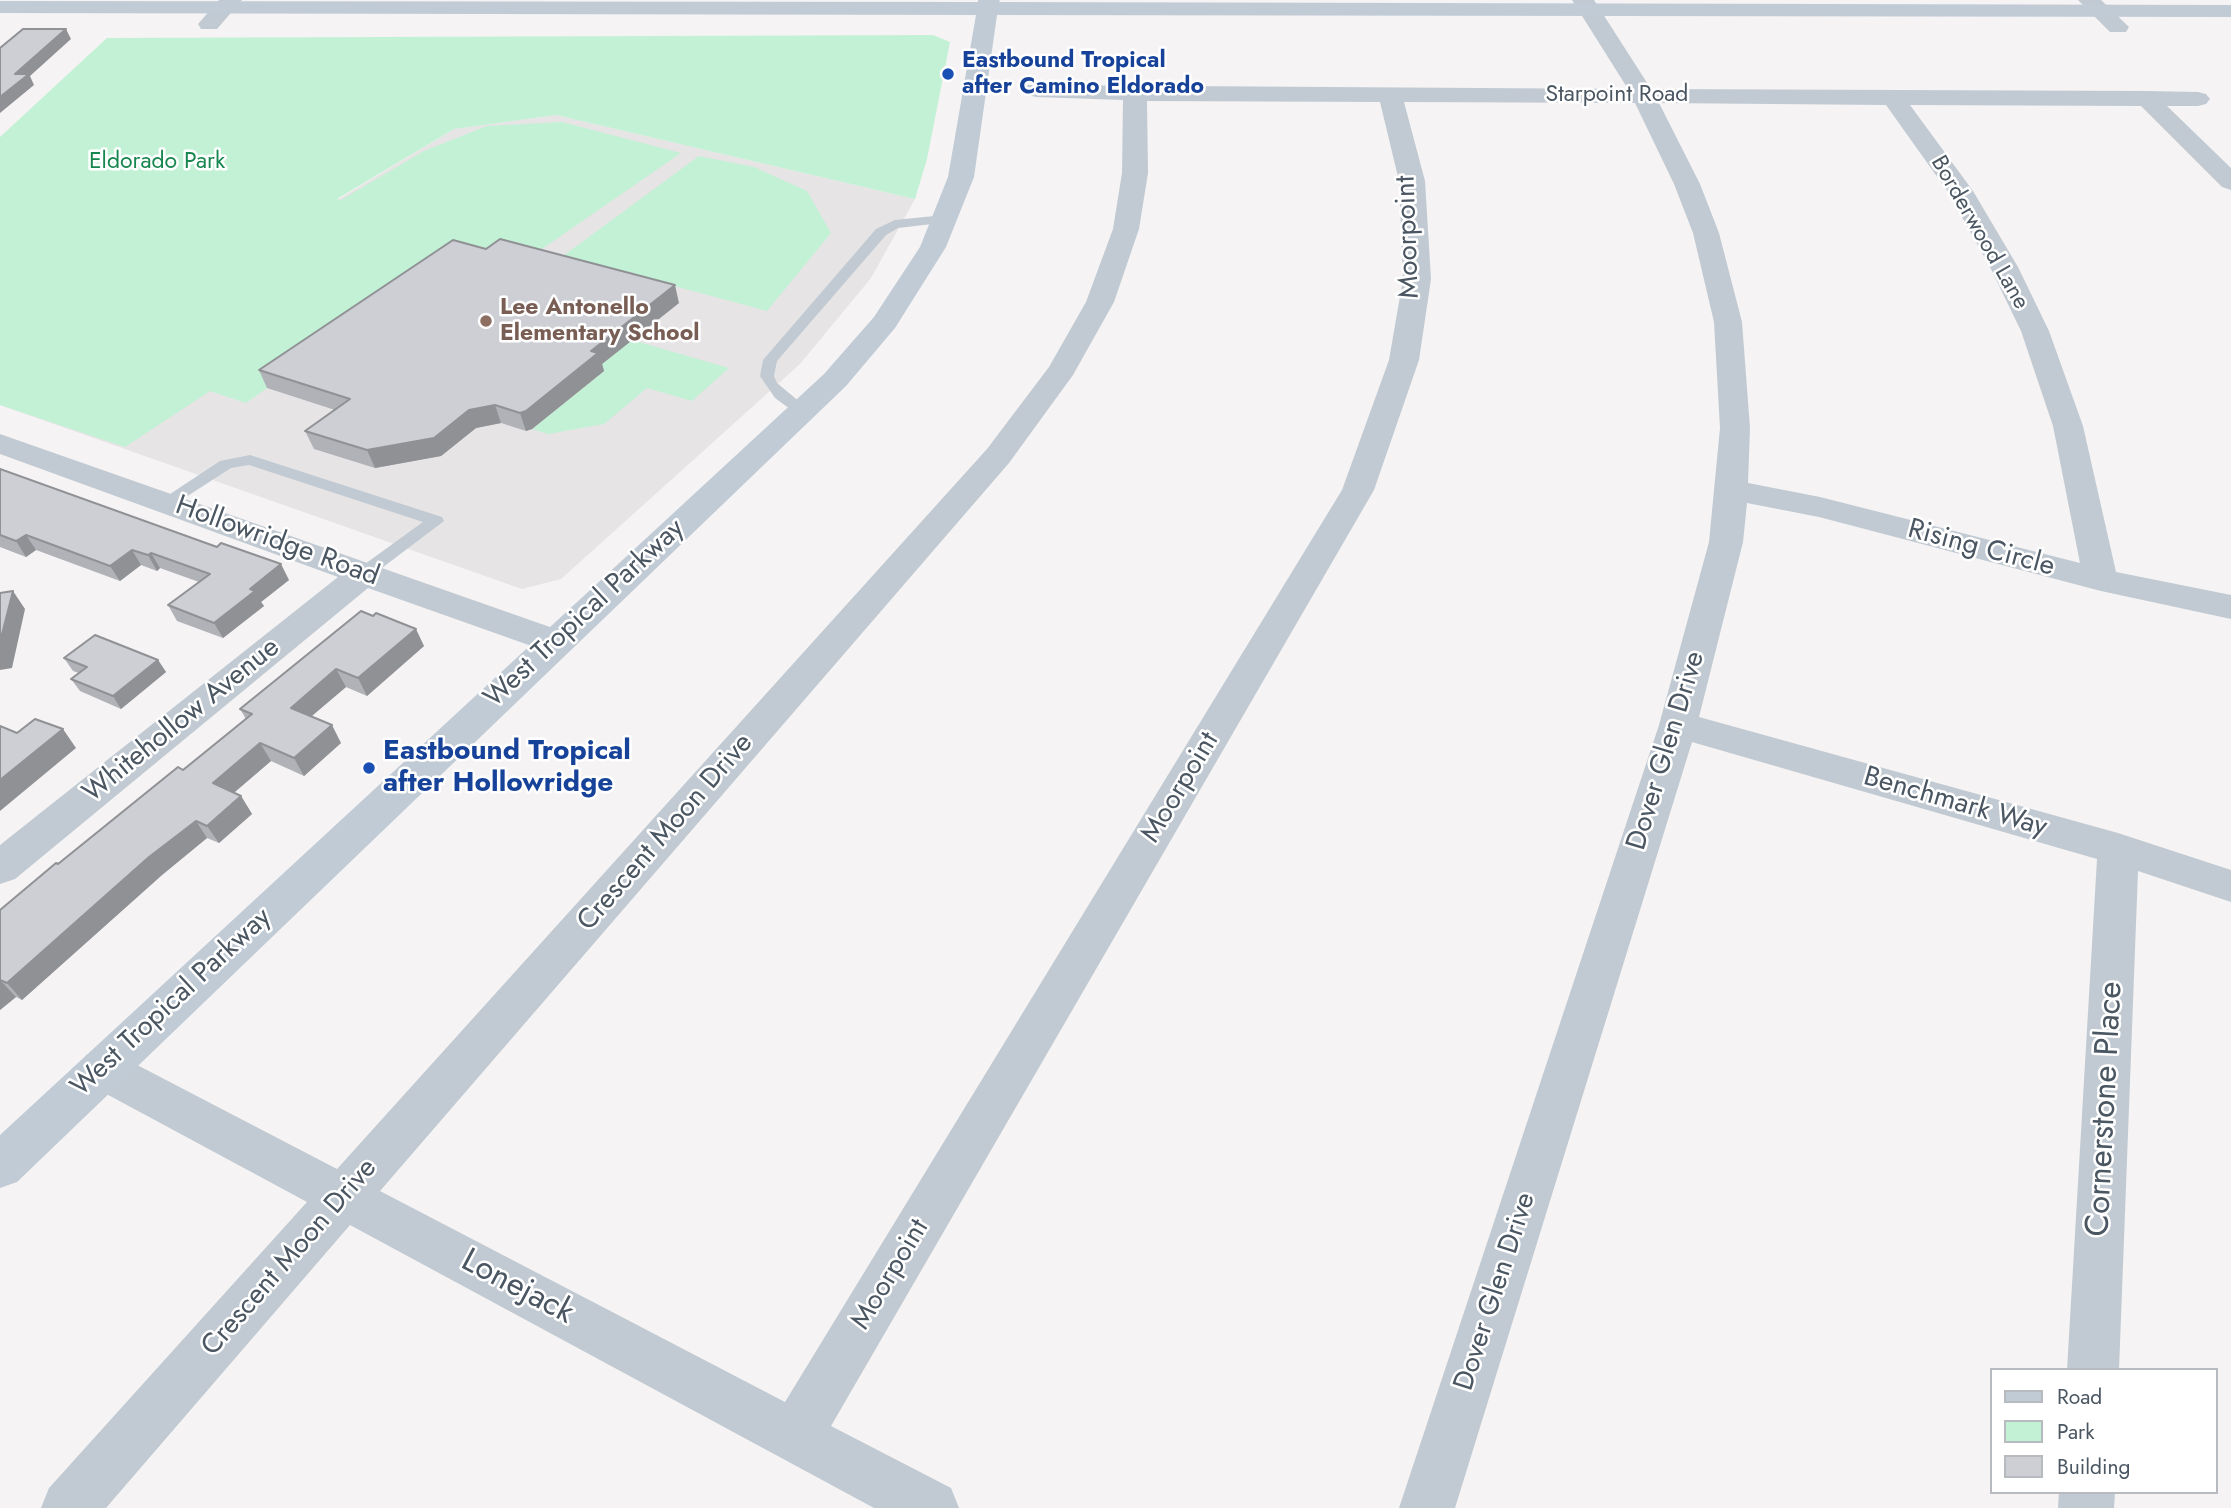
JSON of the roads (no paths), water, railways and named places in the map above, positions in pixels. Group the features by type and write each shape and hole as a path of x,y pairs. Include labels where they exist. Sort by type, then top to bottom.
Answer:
{"main road":[{"path":"0,7 228,3 986,11 1589,12 2096,6 2231,11"},
{"path":"0,23 209,24 986,11"},
{"name":"West Tropical Parkway","path":"0,1166 835,380 885,322 933,247 962,170 986,11"},
{"path":"1589,12 2118,27 2231,27"}],"street":[{"path":"209,24 228,3"},
{"path":"2096,6 2118,27"},
{"name":"Dover Glen Drive","path":"1427,1508 1678,724 1726,542 1732,490 1735,428 1728,322 1706,233 1687,184 1643,95 1589,12"},
{"name":"Starpoint Road","path":"1036,90 1135,94 2198,99"},
{"name":"Crescent Moon Drive","path":"69,1508 998,456 1063,369 1100,302 1126,229 1135,173 1135,94"},
{"name":"Moorpoint","path":"795,1436 1358,490 1404,360 1417,279 1412,181 1390,94"},
{"name":"Borderwood Lane","path":"1892,96 1960,191 2004,267 2035,331 2068,426 2101,580"},
{"path":"2146,99 2231,182"},
{"name":"Hollowridge Road","path":"0,443 554,642"},
{"name":"Rising Circle","path":"1732,490 1820,507 2101,580 2231,607"},
{"name":"Whitehollow Avenue","path":"0,868 364,573"},
{"name":"Benchmark Way","path":"1678,724 2119,849 2231,886"},
{"name":"Cornerstone Place","path":"2093,1368 2119,849"},
{"name":"Lonejack","path":"102,1069 931,1508"}],"lane":[{"path":"802,411 770,384 767,368 770,360 881,232 895,224 944,219"},
{"path":"166,502 226,464 250,460 436,521"},
{"path":"364,573 436,521"}],"place":[{"name":"Eastbound Tropical after Camino Eldorado","path":"948,74"},
{"name":"Lee Antonello Elementary School","path":"486,321"},
{"name":"Eastbound Tropical after Hollowridge","path":"369,768"}],"park label":[{"name":"Eldorado Park","path":"157,162"}]}
